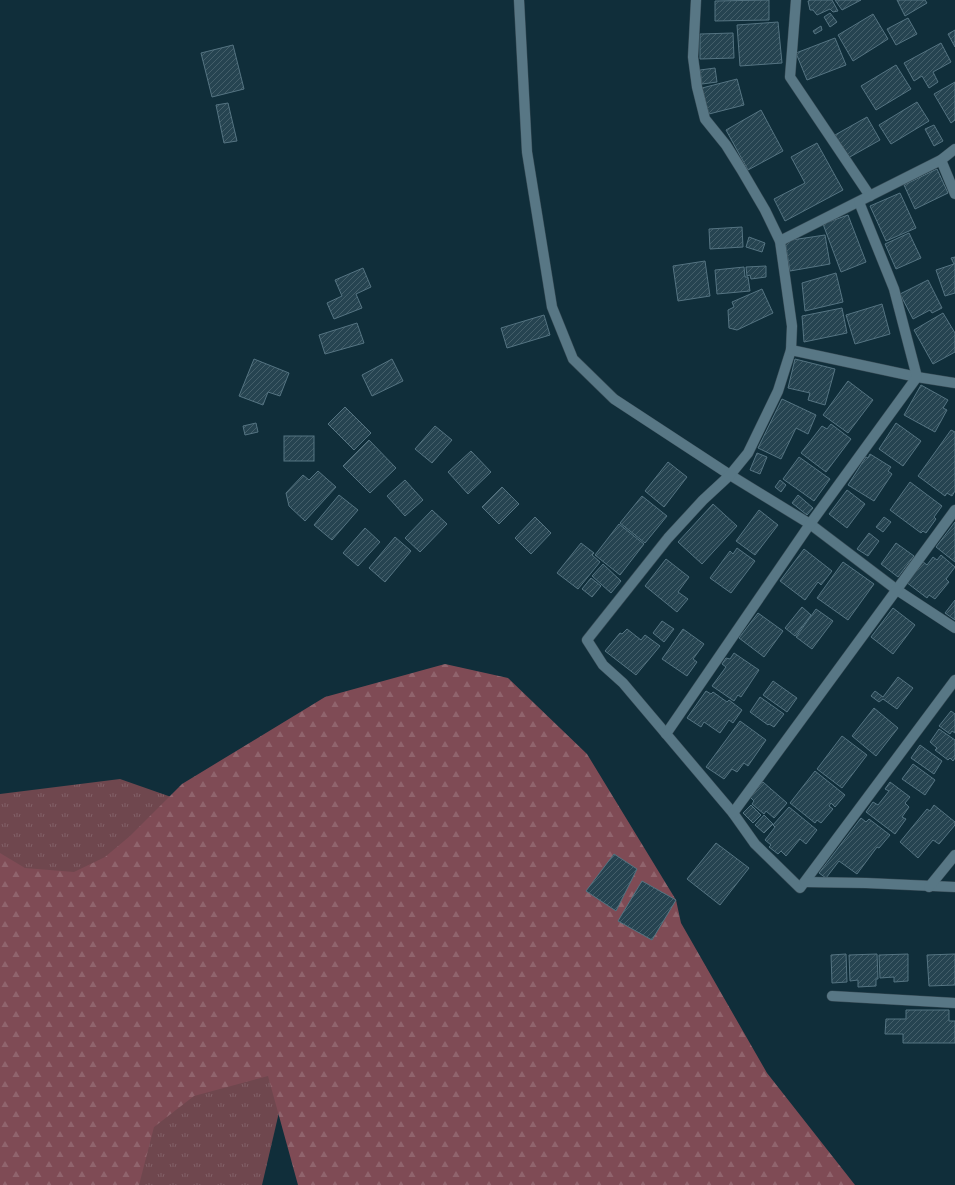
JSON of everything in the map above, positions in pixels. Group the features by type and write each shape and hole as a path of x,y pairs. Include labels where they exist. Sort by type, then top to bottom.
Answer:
{"street":[{"path":"519,0 527,152 552,307 573,359 614,398 730,474 810,524 897,590 955,628"},
{"path":"696,0 693,57 697,88 705,119 726,145 741,169 765,210 780,241 792,326 791,350 778,391 762,421 748,453 730,474 668,538 586,640 602,665 623,684 666,734 732,813 755,844 800,888 955,680"},
{"path":"796,0 790,78 870,196"},
{"path":"780,241 941,160 955,150"},
{"path":"941,160 955,194"},
{"path":"859,202 894,289 917,377"},
{"path":"791,350 917,377 955,383"},
{"path":"666,734 810,524 917,377"},
{"path":"732,813 955,510"},
{"path":"929,887 955,855"},
{"path":"805,882 955,887"},
{"path":"832,996 955,1003"}],"green space":[{"path":"445,664 508,678 587,754 676,900 681,923 767,1073 855,1185 298,1185 268,1076 194,1096 154,1127 139,1185 0,1185 0,853 25,868 74,872 105,857 130,836 182,784 325,697"},
{"path":"120,779 291,839 314,963 262,1185 0,1185 0,794"}],"building":[{"path":"769,0 769,20 715,21 715,1"},
{"path":"832,0 838,11 833,12 830,9 817,15 813,10 810,10 808,1"},
{"path":"835,0 861,0 842,10"},
{"path":"897,0 925,0 927,3 905,16"},
{"path":"830,13 837,22 830,27 824,17"},
{"path":"873,14 888,39 853,61 838,35"},
{"path":"908,18 917,34 896,45 887,29"},
{"path":"778,22 782,63 740,66 737,25"},
{"path":"821,26 822,30 815,34 813,31"},
{"path":"955,30 955,47 948,34"},
{"path":"733,33 734,58 700,59 700,34"},
{"path":"835,38 846,65 807,80 796,53"},
{"path":"941,43 951,62 933,72 938,82 929,88 922,76 914,81 904,63"},
{"path":"233,45 244,89 212,97 201,53"},
{"path":"896,65 911,89 876,110 861,86"},
{"path":"715,68 717,82 702,84 700,70"},
{"path":"737,79 744,105 709,114 702,88"},
{"path":"955,82 955,120 951,123 934,94"},
{"path":"917,102 929,121 891,144 879,125"},
{"path":"228,103 237,141 224,143 216,105"},
{"path":"761,110 783,151 748,170 726,130"},
{"path":"867,117 880,140 848,158 835,135"},
{"path":"934,125 943,141 934,146 925,129"},
{"path":"817,143 843,190 785,221 774,199 805,183 791,157"},
{"path":"937,169 948,193 915,209 904,185"},
{"path":"900,193 916,228 886,241 870,206"},
{"path":"848,215 866,262 841,272 823,224"},
{"path":"742,227 743,247 710,249 709,229"},
{"path":"909,233 921,258 896,269 885,244"},
{"path":"825,235 830,264 790,271 785,241"},
{"path":"749,237 765,243 762,252 746,247"},
{"path":"955,257 955,293 945,296 936,270 954,264 951,258"},
{"path":"705,261 710,296 678,301 673,266"},
{"path":"766,266 766,277 751,279 750,275 747,276 746,267"},
{"path":"744,267 745,277 748,277 750,291 717,294 715,270"},
{"path":"363,268 371,287 356,294 362,308 334,319 327,303 342,296 335,280"},
{"path":"836,273 843,302 805,311 802,283"},
{"path":"928,280 942,308 932,313 930,310 913,319 900,294"},
{"path":"762,289 773,313 737,330 729,328 728,310 734,307 732,302"},
{"path":"882,304 890,334 855,344 846,315"},
{"path":"842,308 847,333 804,342 802,316"},
{"path":"943,313 955,333 955,352 933,364 914,330"},
{"path":"544,315 550,335 507,348 501,328"},
{"path":"357,323 364,343 325,354 319,335"},
{"path":"254,359 289,373 280,396 268,392 263,405 239,396"},
{"path":"392,359 403,381 372,396 362,375"},
{"path":"795,359 835,369 825,405 808,400 810,393 788,388"},
{"path":"848,381 873,400 848,433 823,415"},
{"path":"921,385 948,400 943,408 947,410 935,432 904,415"},
{"path":"782,399 816,415 808,434 796,428 781,459 758,448"},
{"path":"345,407 371,433 354,450 328,424"},
{"path":"256,423 258,432 245,435 243,426"},
{"path":"896,423 921,441 903,466 879,449"},
{"path":"831,424 851,439 826,472 801,453 822,426 827,429"},
{"path":"435,426 452,440 432,463 415,449"},
{"path":"951,430 955,432 955,491 952,496 947,493 945,496 918,476"},
{"path":"284,436 314,436 314,461 284,461"},
{"path":"369,440 396,468 370,493 343,466"},
{"path":"471,451 491,472 468,494 448,472"},
{"path":"757,453 767,457 760,474 750,470"},
{"path":"870,454 891,467 888,471 892,474 874,501 848,485 866,457 868,458"},
{"path":"799,457 830,479 814,501 783,479"},
{"path":"668,462 687,477 664,507 645,491"},
{"path":"318,471 336,487 305,521 289,506 286,493 303,475 309,480"},
{"path":"405,480 423,500 405,516 387,496"},
{"path":"780,480 786,485 781,492 775,487"},
{"path":"910,482 942,506 934,517 936,519 926,533 923,531 921,533 890,510"},
{"path":"502,487 519,504 499,524 482,507"},
{"path":"847,490 865,504 847,528 829,514"},
{"path":"339,495 358,510 332,540 314,525"},
{"path":"798,495 813,508 807,515 792,503"},
{"path":"642,496 667,516 645,543 620,523"},
{"path":"713,504 737,526 702,564 678,542"},
{"path":"432,510 447,524 420,552 405,538"},
{"path":"759,510 778,525 755,555 736,541"},
{"path":"535,517 551,533 531,554 515,538"},
{"path":"884,517 891,522 883,532 876,527"},
{"path":"955,522 955,562 936,547"},
{"path":"619,524 644,544 620,575 595,555"},
{"path":"365,528 380,542 358,566 343,553"},
{"path":"869,533 879,541 868,556 857,549"},
{"path":"395,537 411,551 385,582 369,568"},
{"path":"581,543 594,553 592,555 600,562 578,589 557,573"},
{"path":"896,543 914,556 898,577 881,564"},
{"path":"737,548 755,561 731,593 710,578 730,551 733,554"},
{"path":"804,549 832,571 821,585 818,582 805,600 780,581"},
{"path":"941,555 955,567 946,579 949,582 935,599 929,595 927,598 906,582 922,561 927,565 933,557 937,560"},
{"path":"666,559 689,577 678,592 688,599 677,612 645,586"},
{"path":"843,562 874,584 848,620 817,598"},
{"path":"603,564 621,581 611,593 592,576"},
{"path":"591,578 601,586 592,597 582,589"},
{"path":"955,600 955,620 945,613"},
{"path":"802,607 811,615 795,636 785,628"},
{"path":"893,608 915,625 893,654 871,637"},
{"path":"816,609 833,621 812,649 796,637"},
{"path":"758,613 783,631 764,657 739,638"},
{"path":"662,621 674,629 664,642 653,633"},
{"path":"627,629 641,640 645,635 660,646 636,675 605,651 620,633 622,634"},
{"path":"683,629 704,644 693,659 697,662 687,676 662,659"},
{"path":"734,653 759,670 741,697 738,695 734,701 712,686 726,667 722,664 726,658 730,659"},
{"path":"898,677 913,688 897,709 883,699 879,702 871,696 875,691 883,697"},
{"path":"773,681 797,698 787,712 763,695"},
{"path":"706,691 711,694 713,692 727,702 729,700 742,710 733,723 729,720 720,733 704,722 701,727 687,718"},
{"path":"760,697 784,714 774,727 769,724 768,725 750,712"},
{"path":"874,708 898,728 876,756 852,736"},
{"path":"951,711 955,714 955,733 952,731 950,734 939,726"},
{"path":"740,721 766,740 748,766 744,763 737,772 732,769 724,779 706,767"},
{"path":"939,729 955,740 955,758 953,761 950,758 948,760 935,750 937,748 930,742"},
{"path":"842,736 867,755 842,788 817,769"},
{"path":"920,745 942,761 934,774 911,758"},
{"path":"913,764 935,780 925,795 902,779"},
{"path":"815,771 845,795 835,807 831,803 829,806 833,809 821,823 817,820 815,823 790,803"},
{"path":"763,782 787,803 774,818 766,811 764,814 752,804 754,801 750,797"},
{"path":"890,782 910,797 905,803 909,807 902,817 906,819 895,834 866,812 873,802 878,805 889,791 885,789"},
{"path":"751,805 761,815 753,823 743,813"},
{"path":"934,805 955,822 955,825 939,844 933,840 918,858 900,842 927,809 930,811"},
{"path":"789,807 817,830 806,844 800,839 786,856 781,851 778,854 769,847 771,845 765,840 775,827 773,825"},
{"path":"764,815 773,824 764,833 755,825"},
{"path":"861,818 866,822 869,819 890,835 879,848 877,847 857,874 839,861 826,878 819,873"},
{"path":"716,843 749,868 720,905 687,879"},
{"path":"614,854 637,869 616,911 586,891"},
{"path":"642,881 676,900 652,940 618,921"},
{"path":"846,954 847,982 832,983 831,955"},
{"path":"877,954 878,979 876,979 876,986 858,987 858,980 850,981 849,955"},
{"path":"908,954 908,981 894,982 894,977 880,978 879,955"},
{"path":"955,954 955,985 929,986 927,955"},
{"path":"906,1010 949,1010 949,1021 955,1021 955,1043 903,1043 903,1034 885,1034 886,1019 906,1019"}]}
